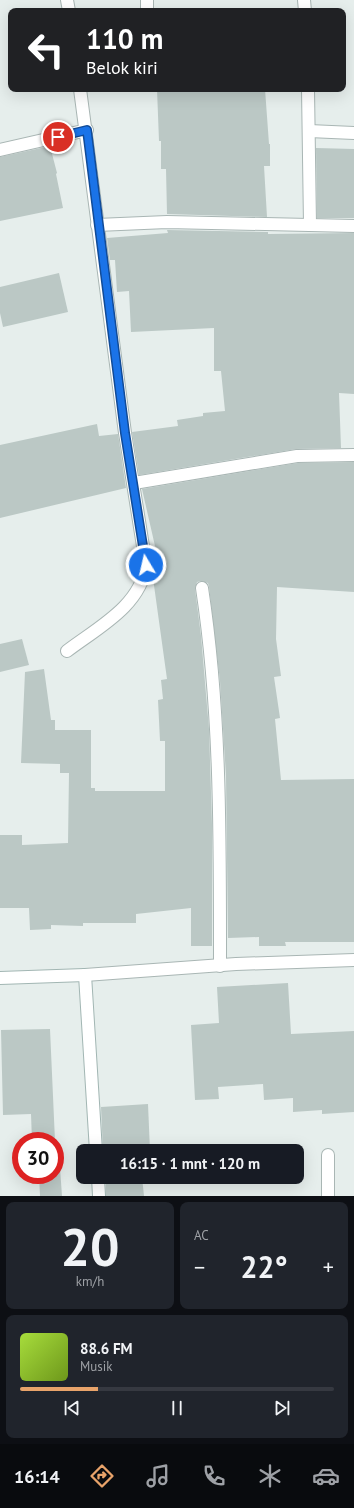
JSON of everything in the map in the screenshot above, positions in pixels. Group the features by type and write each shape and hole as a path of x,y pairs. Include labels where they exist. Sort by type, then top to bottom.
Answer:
{"street":[{"path":"66,651 120,611 135,595 142,584 146,565 97,225 87,130 81,92"},
{"path":"308,92 310,225"},
{"path":"0,150 87,130"},
{"path":"309,131 354,133"},
{"path":"97,225 167,222 354,226"},
{"path":"134,483 297,456 354,455"},
{"path":"202,588 207,622 214,702 220,871 220,966"},
{"path":"0,978 85,975 220,966 354,960"},
{"path":"85,975 96,1144"},
{"path":"328,1155 328,1196"},
{"path":"98,1184 99,1196"}],"building":[{"path":"157,92 265,92 270,144 270,166 264,166 267,217 167,214 166,169 161,169 161,141 159,141"},
{"path":"50,146 57,173 63,208 0,221 0,157"},
{"path":"316,148 354,149 354,218 317,218"},
{"path":"167,230 268,232 268,234 354,233 354,394 339,393 341,448 296,449 139,475 132,432 178,426 177,420 203,416 203,413 225,411 221,371 214,371 214,328 131,332 129,291 117,292 115,260 110,260 107,238 168,233"},
{"path":"59,273 68,312 3,327 0,313 0,287"},
{"path":"97,424 99,436 118,434 126,488 0,518 0,445"},
{"path":"354,462 354,592 277,587 276,639 281,676 274,677 280,718 275,719 281,780 354,779 354,942 285,942 286,946 259,946 259,937 228,938 226,776 220,681 209,587 208,583 201,581 197,582 195,589 201,636 209,729 212,824 212,946 191,946 191,908 136,914 136,923 83,923 83,926 51,925 51,929 30,930 29,908 0,908 0,835 22,835 22,845 68,843 69,773 60,773 60,764 21,763 25,672 44,669 51,720 55,720 55,730 91,730 91,788 95,788 95,791 165,791 165,741 160,741 158,700 163,699 161,680 167,679 152,571 153,564 151,547 155,546 142,489 298,463"},
{"path":"22,639 29,665 0,672 0,644"},
{"path":"288,983 291,1034 354,1031 354,1112 322,1114 322,1110 293,1112 293,1098 264,1100 263,1084 218,1087 219,1099 195,1100 191,1025 219,1023 217,987"},
{"path":"50,1029 55,1132 32,1132 31,1114 3,1115 1,1030"},
{"path":"148,1104 150,1144 103,1144 101,1107"},
{"path":"39,1184 61,1184 62,1196 40,1196"},
{"path":"106,1184 143,1184 144,1196 106,1196"}],"route":[{"path":"58,137 87,130 97,225 125,433 146,565"}]}
